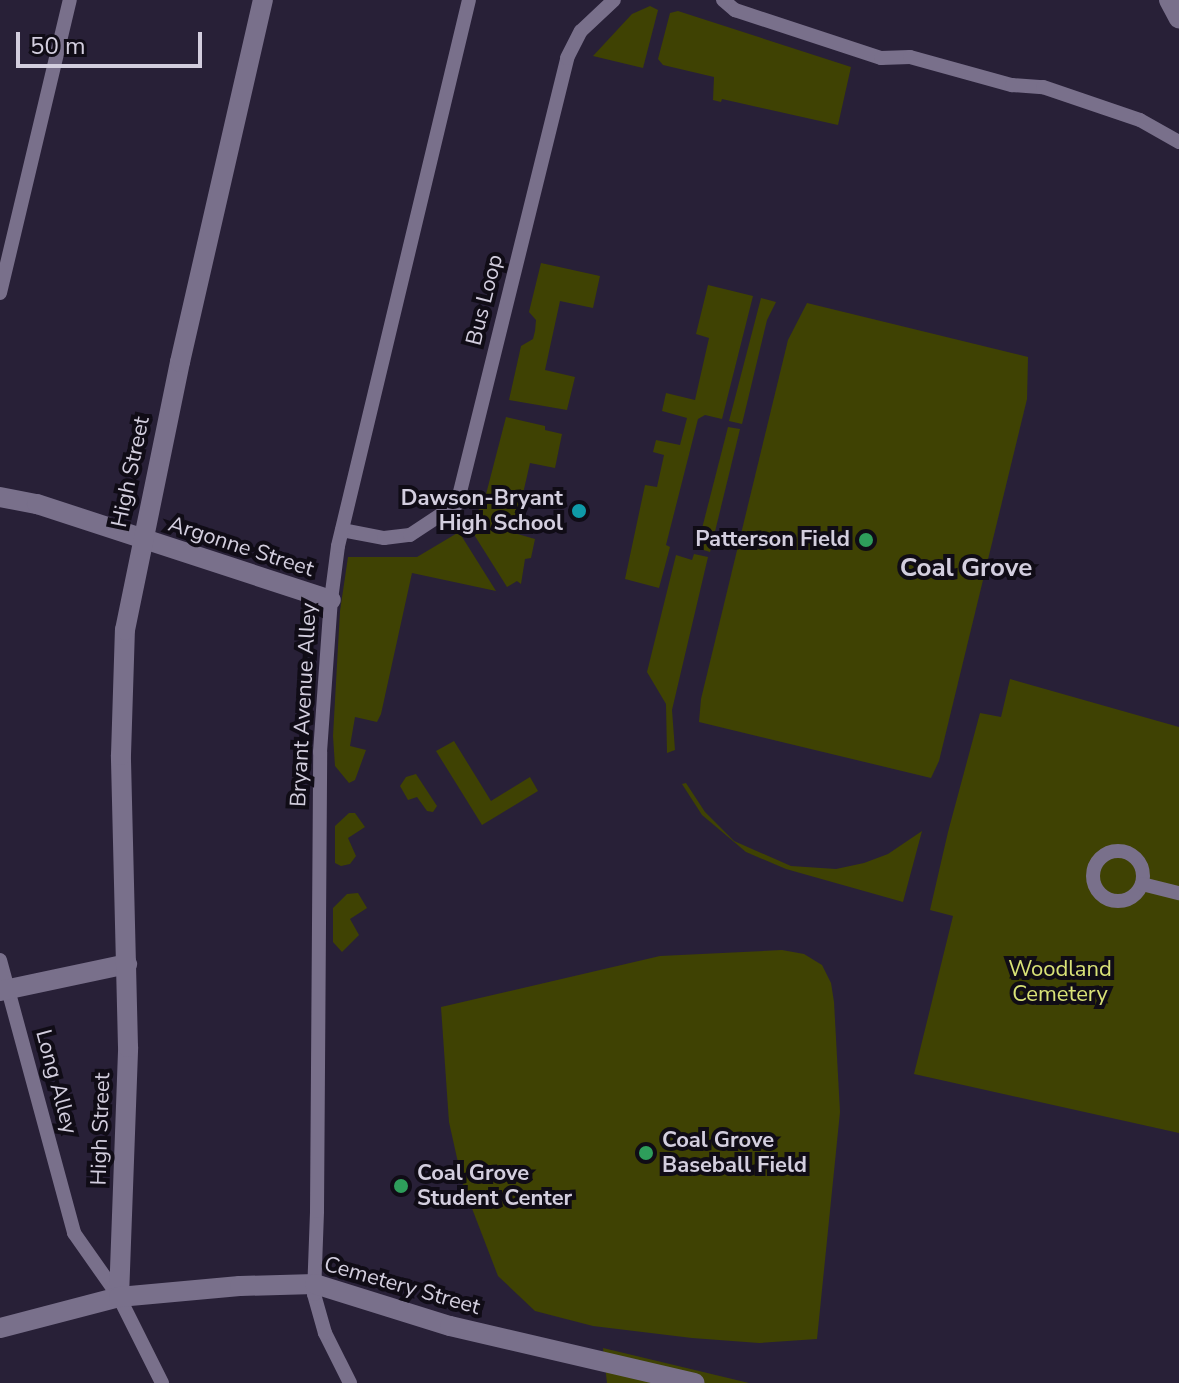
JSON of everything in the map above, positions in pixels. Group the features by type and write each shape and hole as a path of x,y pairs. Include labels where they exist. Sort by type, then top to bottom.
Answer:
{"street":[{"name":"High Street","path":"119,1297 128,1047 121,755 125,630 141,540 263,0"},
{"path":"1169,0 1179,19"},
{"name":"Argonne Street","path":"0,497 37,504 331,600"},
{"path":"4,990 127,964"},
{"name":"Cemetery Street","path":"0,1328 119,1297 240,1286 315,1284 450,1326 638,1377 694,1383"}],"lane":[{"path":"0,293 70,0"},
{"name":"Bryant Avenue Alley","path":"350,1383 325,1333 314,1294 320,752 331,600 342,530 469,0"},
{"name":"Bus Loop","path":"342,530 384,538 410,535 457,504 567,58 581,31 614,0"},
{"path":"723,0 735,10 881,58 910,57 1012,85 1043,87 1140,120 1179,142"},
{"path":"1142,884 1179,893"},
{"name":"Long Alley","path":"0,960 4,990 74,1233 119,1297 162,1383"}],"green space":[{"path":"650,6 658,10 643,68 593,56 632,14"},
{"path":"678,11 851,67 838,125 722,99 721,102 713,100 714,77 663,65 658,59 670,13"},
{"path":"541,263 600,276 593,308 560,301 545,370 575,377 567,410 509,400 521,346 533,339 535,331 536,320 529,312"},
{"path":"708,285 753,296 722,419 705,415 698,419 666,545 670,547 659,588 625,579 645,485 657,487 664,455 653,452 656,440 680,445 687,418 662,411 666,393 695,400 709,338 696,334"},
{"path":"761,298 776,302 767,320 742,424 729,421"},
{"name":"Patterson Field","path":"807,303 1028,357 1027,399 939,761 931,778 699,722 701,699 788,340"},
{"path":"506,417 545,426 545,430 562,434 555,468 530,463 514,533 535,539 531,558 525,559 521,584 517,581 507,587 468,525 484,502"},
{"path":"728,427 740,429 710,552 697,548"},
{"path":"459,532 496,591 412,573 381,714 377,722 355,717 350,746 366,750 355,780 349,783 335,766 333,736 340,611 348,557 417,557"},
{"path":"694,554 708,557 672,710 675,750 667,753 666,704 647,672 676,555 692,560"},
{"name":"Woodland Cemetery","path":"1010,679 1179,727 1179,1133 914,1074 953,916 930,910 948,832 980,713 1001,717"},
{"path":"454,741 491,801 530,777 538,791 482,825 436,751"},
{"path":"416,774 437,806 433,812 427,811 417,797 408,800 400,786 406,777"},
{"path":"686,783 705,812 734,841 791,866 836,869 864,863 888,854 922,831 903,902 786,869 746,852 702,815 682,784"},
{"path":"349,813 355,813 365,827 348,838 356,856 350,864 341,866 335,863 335,826"},
{"path":"358,893 367,908 350,919 359,935 342,952 333,942 333,908 347,894"},
{"name":"Coal Grove Baseball Field","path":"782,950 804,954 822,965 831,983 834,1002 840,1112 817,1339 759,1343 692,1338 593,1326 535,1311 498,1276 463,1185 449,1122 441,1007 660,956"},
{"path":"603,1348 749,1383 607,1383"}],"place":[{"name":"Dawson-Bryant High School","path":"579,511"},
{"name":"Patterson Field","path":"866,540"},
{"name":"Coal Grove Baseball Field","path":"646,1153"},
{"name":"Coal Grove Student Center","path":"401,1186"}],"district":[{"name":"Coal Grove","path":"966,568"}]}
